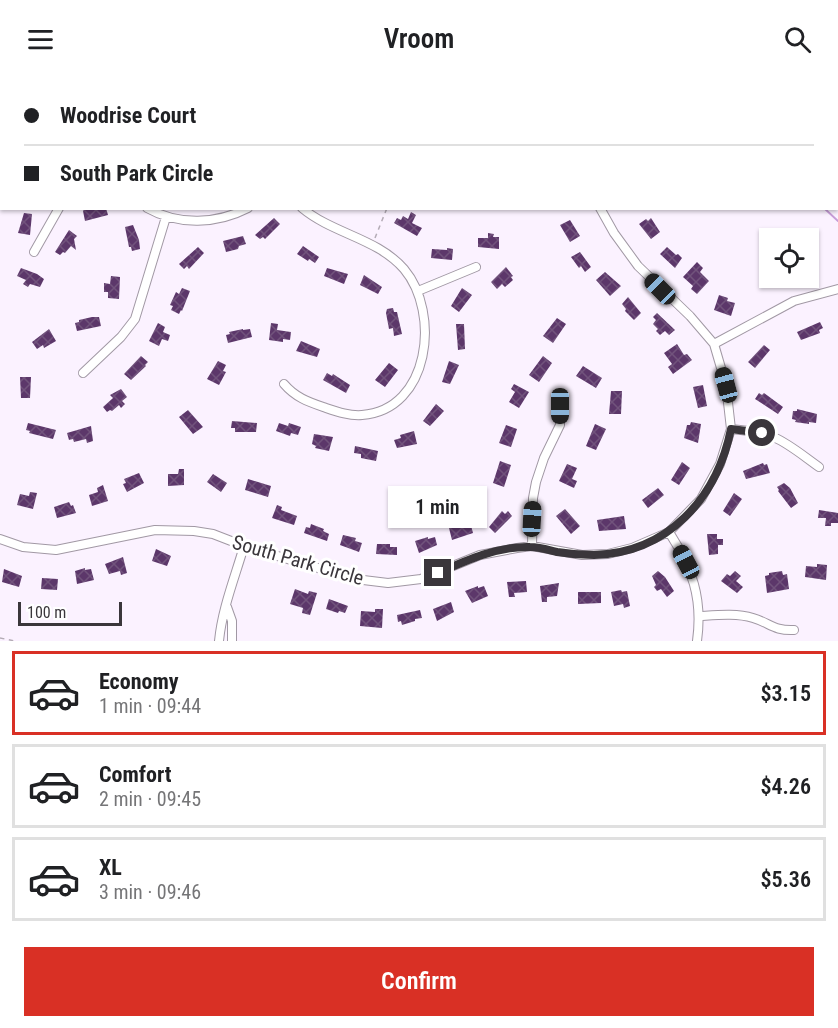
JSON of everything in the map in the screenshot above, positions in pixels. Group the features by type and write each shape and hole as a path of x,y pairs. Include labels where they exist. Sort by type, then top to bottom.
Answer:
{"street":[{"path":"34,252 58,210"},
{"path":"151,210 179,220 208,221 230,217 244,210"},
{"path":"284,384 301,400 348,415 375,413 392,405 412,383 420,366 424,349 425,319 418,291 405,270 373,244 320,221 305,210"},
{"name":"South Park Circle","path":"0,539 22,547 56,550 137,533 174,529 213,534 244,546 355,579 388,583 421,579 480,555 532,546 571,554 608,554 632,548 669,532 707,490 720,464 731,429 726,385 714,344 690,316 638,266 614,233 601,210"},
{"path":"83,373 121,338 135,319 166,217"},
{"path":"418,291 476,267"},
{"path":"714,344 794,301 838,289"},
{"path":"532,546 533,498 536,482 544,458 560,425 560,406"},
{"path":"731,429 762,433 778,438 819,467"},
{"path":"669,532 690,570 698,599 700,616 697,641"},
{"path":"219,641 221,621 244,546"},
{"path":"227,607 232,621 232,641"},
{"path":"700,616 746,616 779,630 794,630"}],"path":[{"path":"373,244 386,210"},
{"path":"0,638 15,641"}],"building":[{"path":"107,210 108,215 85,221 83,211"},
{"path":"411,212 416,215 412,223 422,228 417,236 394,223 397,218 401,220 403,216 408,219"},
{"path":"24,213 32,214 30,235 18,233"},
{"path":"274,218 280,224 265,239 263,237 260,239 255,235"},
{"path":"651,218 660,232 651,239 639,224"},
{"path":"570,220 580,236 570,242 560,225"},
{"path":"133,225 140,249 132,251 125,227"},
{"path":"69,230 77,236 74,239 76,250 71,246 60,255 55,252"},
{"path":"488,233 494,234 493,237 499,237 499,249 478,247 478,238 488,238"},
{"path":"243,236 246,244 226,252 223,241"},
{"path":"303,246 319,257 315,263 297,254"},
{"path":"198,247 204,253 189,269 187,266 184,269 179,264"},
{"path":"667,247 682,258 675,268 660,254"},
{"path":"447,248 453,249 452,260 431,258 432,249 447,250"},
{"path":"580,252 591,267 585,272 571,257"},
{"path":"697,262 703,268 700,272 709,281 697,294 691,289 693,286 683,277"},
{"path":"506,267 513,276 511,277 513,280 505,287 502,284 497,289 491,282"},
{"path":"21,268 44,279 40,287 30,284 28,287 23,284 26,280 17,276"},
{"path":"327,268 348,274 344,284 324,276"},
{"path":"605,272 621,286 610,296 596,280"},
{"path":"364,275 382,287 378,294 360,285"},
{"path":"111,276 120,277 119,299 108,298 108,292 104,292 104,283 110,284"},
{"path":"182,288 190,291 179,314 171,310 173,306 170,305 176,292 179,294"},
{"path":"462,288 472,295 459,312 451,306"},
{"path":"719,295 735,303 731,316 714,310"},
{"path":"628,297 641,313 634,320 622,304"},
{"path":"393,308 394,312 397,312 402,334 394,336 393,328 389,329 386,313 387,309"},
{"path":"657,313 675,330 669,335 665,331 660,335 656,331 658,329 653,324 656,320 653,317"},
{"path":"99,317 101,326 77,331 75,323"},
{"path":"557,318 566,324 553,343 543,336"},
{"path":"820,322 823,328 819,330 820,333 801,340 797,332"},
{"path":"158,323 165,327 163,332 170,335 168,341 162,339 159,346 149,341"},
{"path":"271,323 278,324 277,330 291,332 290,340 283,339 283,342 269,340"},
{"path":"456,324 464,324 465,349 458,350"},
{"path":"49,329 56,341 37,349 32,342"},
{"path":"250,329 252,337 228,343 226,335 230,334 229,332"},
{"path":"301,341 320,349 317,357 296,351"},
{"path":"677,344 684,355 687,354 692,360 673,374 668,367 672,364 664,353"},
{"path":"764,345 770,350 755,368 748,362"},
{"path":"141,356 148,362 131,380 124,374"},
{"path":"543,356 552,363 539,382 529,375"},
{"path":"218,361 226,365 223,371 226,372 219,385 207,379"},
{"path":"449,361 459,365 450,384 442,382"},
{"path":"389,363 398,370 385,387 375,380"},
{"path":"583,366 602,378 596,388 576,376"},
{"path":"327,373 332,376 333,374 350,385 346,393 323,380"},
{"path":"20,377 31,377 30,398 21,398"},
{"path":"514,384 529,392 519,408 509,402 515,392 511,389"},
{"path":"703,385 707,406 698,408 693,387"},
{"path":"121,389 127,397 122,401 125,404 121,408 119,405 107,412 103,407 113,398 110,395"},
{"path":"611,391 622,391 621,414 609,414"},
{"path":"759,393 762,395 764,393 783,407 778,414 755,399"},
{"path":"436,404 444,411 430,426 423,421"},
{"path":"797,409 817,414 816,423 795,422 796,420 792,419 793,411"},
{"path":"188,410 203,427 193,434 179,417"},
{"path":"232,421 257,423 256,432 235,432 235,428 231,428"},
{"path":"691,422 701,424 698,443 684,438 687,425"},
{"path":"28,423 56,430 53,439 29,433 30,431 26,430"},
{"path":"279,423 301,427 298,435 291,433 290,436 276,431"},
{"path":"595,424 606,429 596,450 586,446"},
{"path":"506,425 517,429 511,447 499,443"},
{"path":"91,426 93,441 87,443 86,439 74,442 73,439 69,440 67,433"},
{"path":"414,431 417,444 397,448 394,440 401,438 400,435"},
{"path":"314,434 333,437 329,451 315,448 316,446 312,444"},
{"path":"355,446 378,451 376,461 361,458 361,454 354,453"},
{"path":"500,461 511,465 504,487 493,483"},
{"path":"682,462 690,468 679,485 671,480"},
{"path":"763,463 767,464 770,473 746,479 743,471"},
{"path":"567,464 577,468 572,479 577,481 574,488 559,481"},
{"path":"179,469 184,469 184,485 168,486 168,474 178,474"},
{"path":"139,473 144,483 127,492 123,484 126,483 124,479"},
{"path":"213,474 227,483 221,492 207,482"},
{"path":"248,479 271,486 268,497 245,490"},
{"path":"784,483 790,488 798,503 791,508 778,491 777,487"},
{"path":"103,485 108,501 92,506 89,495 98,492 97,488"},
{"path":"658,488 664,495 648,508 642,500"},
{"path":"30,492 37,493 33,509 17,505 20,494 29,496"},
{"path":"734,493 742,499 730,516 723,511"},
{"path":"69,502 76,513 57,518 54,507"},
{"path":"277,505 282,507 281,510 297,516 294,525 272,518"},
{"path":"565,509 580,526 571,534 556,516"},
{"path":"819,510 838,513 838,523 825,526 826,518 818,518"},
{"path":"502,511 505,514 508,511 512,516 495,533 489,527"},
{"path":"624,516 626,529 599,531 597,520"},
{"path":"469,518 473,533 452,540 448,524"},
{"path":"311,524 324,529 323,531 329,534 327,541 304,533 306,527 310,528"},
{"path":"707,534 717,534 717,539 723,539 723,545 718,545 718,554 709,555"},
{"path":"343,535 356,538 355,541 362,543 359,552 340,545"},
{"path":"428,537 428,539 435,537 437,545 419,553 415,541"},
{"path":"377,544 390,544 390,547 397,547 397,555 376,554"},
{"path":"156,549 171,556 167,566 152,561"},
{"path":"123,557 127,573 121,575 120,571 109,574 105,564"},
{"path":"817,564 827,565 826,580 805,577 806,566 817,567"},
{"path":"85,568 85,570 91,569 94,580 77,584 75,571"},
{"path":"4,569 22,576 19,587 2,582"},
{"path":"658,571 674,591 667,597 661,589 657,591 654,587 656,585 652,576"},
{"path":"735,571 741,576 736,581 743,587 737,593 721,581 727,574 730,576"},
{"path":"782,571 783,575 787,574 789,589 767,593 765,576"},
{"path":"42,578 58,579 57,590 41,589"},
{"path":"526,581 527,592 514,593 515,597 509,597 507,582"},
{"path":"559,583 557,596 547,597 547,602 542,602 540,586"},
{"path":"478,586 478,588 484,586 488,596 472,603 465,591"},
{"path":"295,589 308,594 309,591 317,593 310,615 302,613 303,608 290,604"},
{"path":"621,590 622,592 627,591 630,606 624,608 623,604 614,606 611,592"},
{"path":"578,592 601,592 601,603 578,604"},
{"path":"329,599 348,606 345,613 326,609"},
{"path":"451,602 454,612 437,621 433,609"},
{"path":"375,609 383,609 382,628 360,626 361,611 375,612"},
{"path":"420,610 422,618 402,625 401,621 398,622 397,615"}],"waterway":[{"path":"826,210 838,221"}],"route":[{"path":"438,573 480,555 517,548 532,546 571,554 596,555 620,552 644,544 669,532 701,499 720,464 731,429 762,433"}]}
